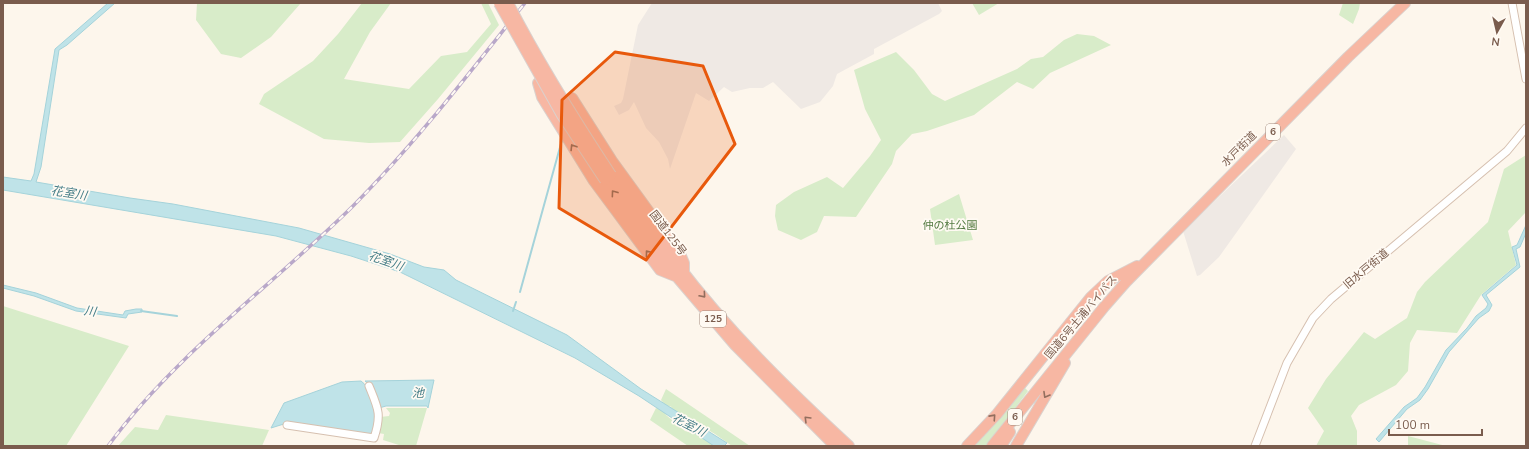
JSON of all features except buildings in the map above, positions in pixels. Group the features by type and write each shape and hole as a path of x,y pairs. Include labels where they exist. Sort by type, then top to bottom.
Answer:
{"highway":[{"name":"国道125号","path":"499,3 562,115 681,275 735,345 835,446"},
{"name":"国道125号","path":"508,3 608,178"},
{"name":"水戸街道","path":"1143,263 1348,57 1405,3"},
{"path":"538,83 542,97 594,181 660,270 681,275 684,263 681,256 612,161 572,98"},
{"name":"国道6号土浦バイパス","path":"992,446 1079,337 1143,263"},
{"path":"967,446 997,414 1091,297 1108,281 1143,263"},
{"name":"国道125号","path":"681,275 781,381 848,446"},
{"path":"1016,446 1079,337"},
{"name":"国道6号土浦バイパス","path":"1001,446 1038,388"}],"street":[{"path":"1512,3 1526,79"},
{"name":"旧水戸街道","path":"1254,446 1287,363 1313,318 1331,299 1508,151 1526,128"},
{"path":"287,425 374,438 380,414 369,386"}],"highlighted area":[{"path":"615,52 703,66 735,144 646,260 559,208 562,100"}],"shaded area":[{"path":"652,3 938,3 942,11 874,49 874,54 837,74 833,86 820,102 801,109 773,82 763,88 750,88 732,92 724,87 709,101 696,93 670,169 668,159 659,142 646,128 634,102 629,110 619,115 614,106 621,103 623,99 638,25"},
{"path":"1284,135 1296,149 1219,257 1200,275 1197,276 1183,231"}],"green space":[{"path":"197,3 301,3 271,37 241,58 221,54 196,20"},
{"path":"362,3 391,3 370,32 344,79 409,89 441,56 467,52 491,24 481,3 488,3 499,25 438,99 400,142 369,143 324,139 259,104 264,94 313,61 338,34"},
{"path":"972,3 999,3 979,15"},
{"path":"1343,3 1360,3 1353,24 1339,15"},
{"path":"1077,34 1094,36 1111,45 1050,73 1033,89 1017,82 974,115 927,131 912,134 896,151 892,164 856,217 824,216 817,232 801,240 778,230 775,216 776,205 794,192 827,177 843,188 870,156 881,140 865,109 854,70 896,52 914,70 932,94 945,101 1017,69 1031,59 1043,57 1064,40"},
{"path":"1526,155 1526,212 1508,231 1516,265 1481,295 1457,333 1417,330 1410,343 1408,371 1396,385 1359,405 1351,416 1357,431 1357,446 1316,446 1324,431 1308,408 1326,379 1364,332 1375,339 1407,318 1417,292 1425,282 1488,222 1504,169"},
{"name":"仲の杜公園","path":"959,194 973,240 935,245 930,209"},
{"path":"3,306 129,346 66,446 3,446"},
{"path":"1024,387 1028,391 987,446 975,446"},
{"path":"666,389 750,446 732,446 715,434 686,417 684,418 669,408 672,407 665,405 661,400"},
{"path":"386,408 427,408 416,446 402,446 383,440 384,434 378,433 380,417 389,416 390,413"},
{"path":"656,408 664,411 666,415 685,431 708,437 720,446 688,446 650,420"},
{"path":"166,415 269,430 262,446 118,446 135,427 158,430"},
{"path":"1408,436 1446,446 1408,446"}],"water":[{"name":"花室川","path":"108,3 115,3 67,45 59,50 41,167 36,182 173,204 299,228 390,254 424,267 444,270 456,280 567,335 641,389 727,443 724,446 714,446 639,396 575,358 400,272 351,256 276,236 3,190 3,177 31,181 34,174 55,49"},
{"path":"1526,225 1526,233 1520,247 1516,249 1520,267 1486,295 1492,305 1489,311 1479,318 1449,352 1420,400 1407,409 1379,442 1376,439 1404,407 1417,398 1446,350 1476,316 1486,308 1488,304 1482,295 1517,265 1512,247 1517,245"},
{"path":"3,285 36,293 77,308 123,315 125,311 136,309 142,309 142,312 128,314 126,318 76,311 34,296 3,288"},
{"name":"池","path":"434,380 428,408 427,406 386,406 379,408 371,386 365,381"},
{"path":"361,381 367,387 374,400 376,414 374,436 287,423 271,428 284,403 342,382"}],"waterway":[{"path":"520,292 562,140"},
{"path":"513,311 516,302"},
{"name":"川","path":"141,311 177,316"}],"railway":[{"path":"108,446 135,412 194,350 322,235 376,182 442,107 525,3"}]}
